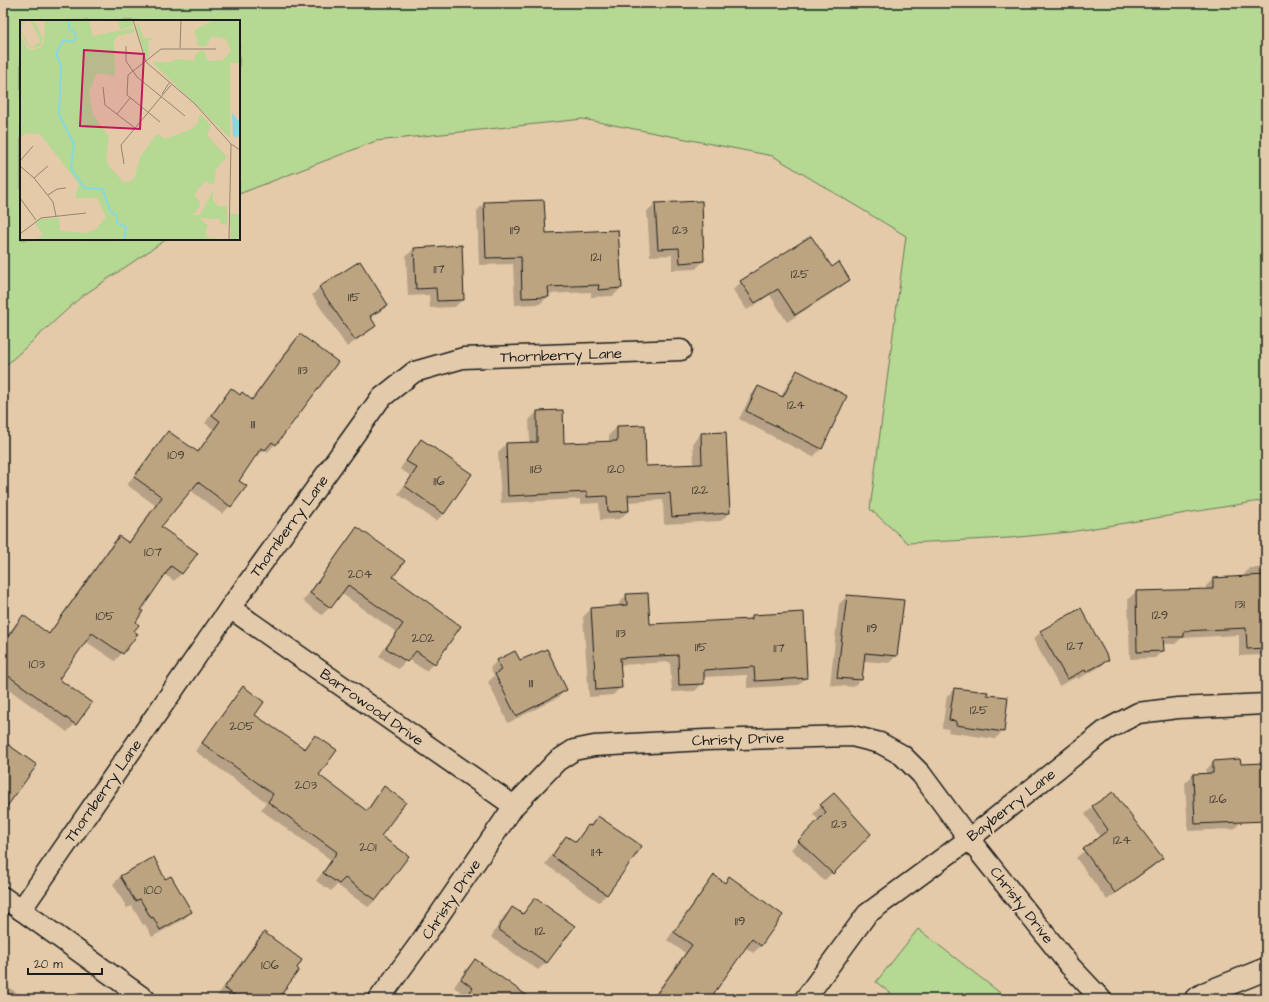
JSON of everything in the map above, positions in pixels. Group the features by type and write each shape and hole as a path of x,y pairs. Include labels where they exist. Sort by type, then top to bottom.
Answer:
{"street":[{"name":"Thornberry Lane","path":"21,910 230,608 380,399 414,372 463,358 681,350"},
{"name":"Barrowood Drive","path":"230,608 514,806"},
{"name":"Bayberry Lane","path":"805,999 867,914 969,838 1106,730 1138,713 1178,708 1266,704"},
{"name":"Christy Drive","path":"379,999 420,944 514,806 556,761 574,750 594,746 705,740 852,736 880,743 902,755 921,774 969,838 1070,966 1101,999"},
{"path":"3,897 145,999"},
{"path":"1196,999 1206,993 1266,969"}],"green space":[{"path":"3,3 1266,3 1266,500 1070,532 1009,538 908,543 870,509 906,236 773,156 583,119 376,141 240,194 240,20 20,20 20,240 166,240 81,297 3,368"},
{"path":"918,929 1008,999 898,999 876,982"}],"building":[{"path":"544,200 546,233 618,230 622,288 598,290 599,285 548,287 549,297 522,298 521,257 486,258 484,202"},
{"path":"702,201 704,261 680,263 679,248 658,249 655,203"},
{"path":"811,236 832,267 839,262 850,280 795,315 778,289 755,303 740,281"},
{"path":"462,245 464,300 437,301 436,288 416,289 414,248"},
{"path":"360,261 388,305 370,316 376,326 355,340 319,287"},
{"path":"300,334 338,362 276,445 272,442 265,450 261,448 239,481 247,486 231,507 198,482 161,527 198,553 182,574 171,566 141,610 143,611 136,622 139,625 134,631 138,634 123,654 92,633 59,679 92,703 76,725 3,672 3,644 23,615 49,634 119,536 129,543 162,497 134,477 168,431 198,452 220,421 212,415 231,388 240,395 242,392 252,400"},
{"path":"797,370 847,396 822,449 746,411 758,386 783,397"},
{"path":"563,410 564,443 617,441 617,426 645,425 646,466 702,464 701,433 726,432 730,513 672,517 670,493 628,495 629,511 608,512 607,496 587,497 587,492 508,496 506,443 537,442 537,411"},
{"path":"421,439 472,474 444,514 405,486 417,468 406,461"},
{"path":"357,527 405,561 393,577 461,626 435,664 416,651 407,662 386,648 403,624 348,585 331,608 310,593"},
{"path":"1266,575 1266,648 1247,649 1246,628 1184,631 1184,637 1163,637 1164,651 1137,652 1136,591 1213,589 1213,578"},
{"path":"648,593 650,624 752,619 752,615 804,612 807,678 755,681 754,667 704,670 704,684 679,685 678,655 620,658 622,688 596,690 591,608 627,605 626,594"},
{"path":"847,595 904,600 897,656 865,653 862,680 837,678"},
{"path":"1081,608 1109,660 1086,672 1085,670 1067,679 1040,631"},
{"path":"547,649 567,690 516,716 495,674 501,670 497,660 515,651 520,660"},
{"path":"243,686 264,702 255,715 305,749 315,735 337,750 319,775 367,811 384,786 406,802 381,836 409,856 376,900 345,878 339,884 323,873 337,852 268,802 273,794 202,743"},
{"path":"954,688 988,692 987,695 1008,697 1004,732 956,725 956,721 949,720"},
{"path":"3,741 37,765 3,812"},
{"path":"1240,759 1241,764 1266,763 1266,821 1195,824 1193,774 1213,773 1213,761"},
{"path":"1113,792 1163,858 1115,893 1083,849 1108,830 1092,806"},
{"path":"834,793 871,834 833,874 798,841 826,812 820,805"},
{"path":"598,816 642,846 607,895 552,856 566,836 576,842 588,825 591,826"},
{"path":"154,857 165,879 171,876 192,912 160,930 140,899 135,901 120,876"},
{"path":"714,875 725,883 729,876 783,915 761,946 752,939 710,999 653,999 692,945 674,932"},
{"path":"535,898 575,926 547,963 498,929 512,907 523,914"},
{"path":"264,932 302,960 297,968 299,970 278,999 240,999 224,988"},
{"path":"475,959 532,999 465,999 473,988 461,979"}]}
